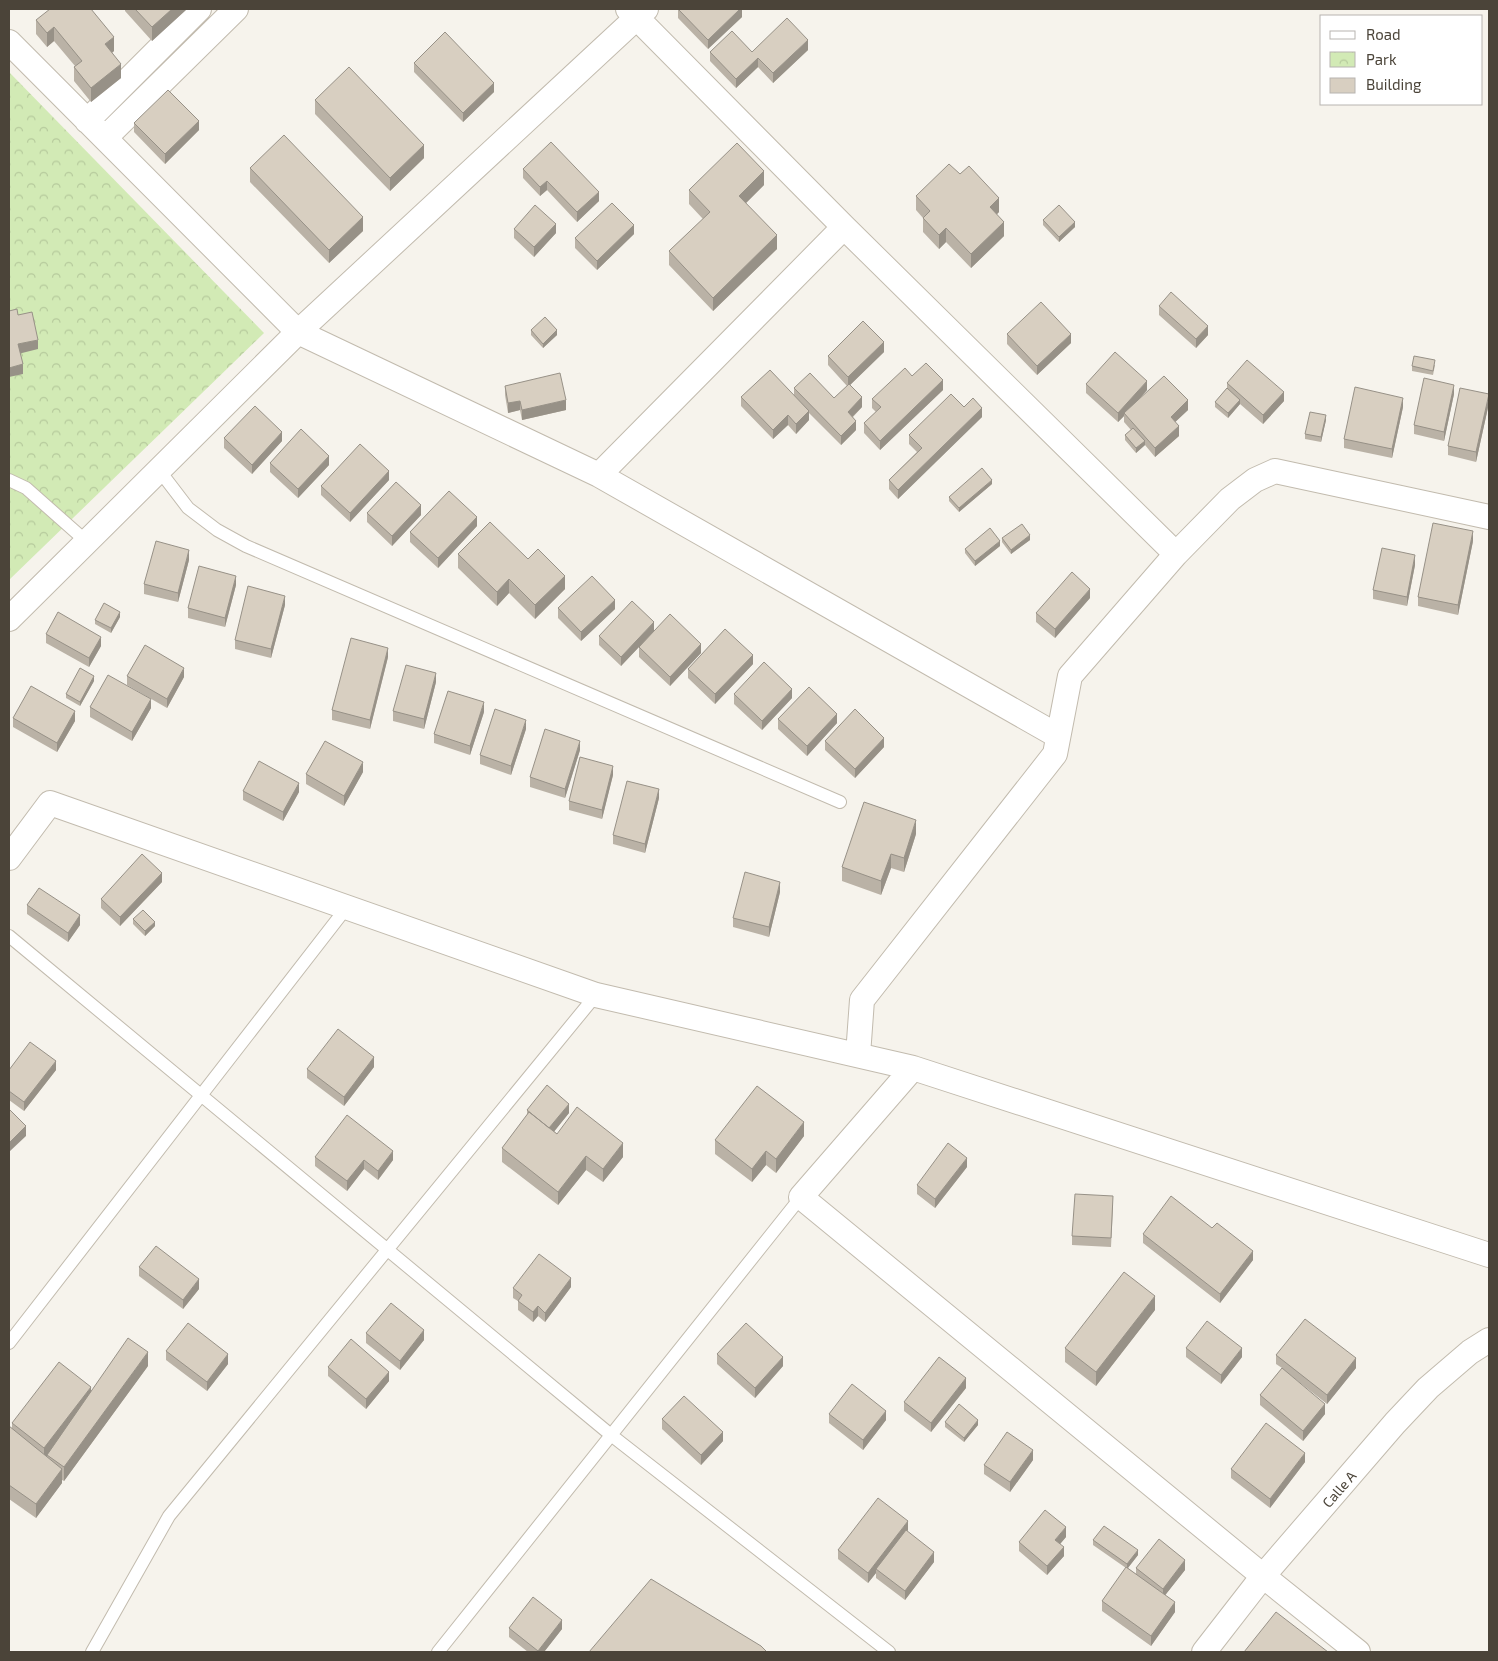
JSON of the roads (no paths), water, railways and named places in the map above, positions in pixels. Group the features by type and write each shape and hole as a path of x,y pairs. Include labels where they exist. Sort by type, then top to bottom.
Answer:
{"street":[{"path":"87,121 199,9"},
{"path":"105,138 236,9"},
{"path":"9,619 298,332 637,12 844,227 1176,554"},
{"path":"9,42 298,332 599,475 1058,736"},
{"path":"599,475 844,227"},
{"path":"858,1055 862,1000 1055,754 1070,676 1176,554 1230,499 1255,480 1275,471 1489,517"},
{"path":"9,858 50,803 596,995 913,1068 1489,1254"},
{"path":"913,1068 801,1197 1358,1652"},
{"name":"Calle A","path":"1204,1652 1263,1576 1395,1423 1428,1388 1470,1352 1489,1340"}],"lane":[{"path":"159,470 188,508 217,530 246,546 840,802"},
{"path":"9,480 26,488 87,542"},
{"path":"9,1342 347,907"},
{"path":"9,936 611,1435 890,1652"},
{"path":"92,1652 169,1516 596,995"},
{"path":"438,1652 801,1197"}]}
